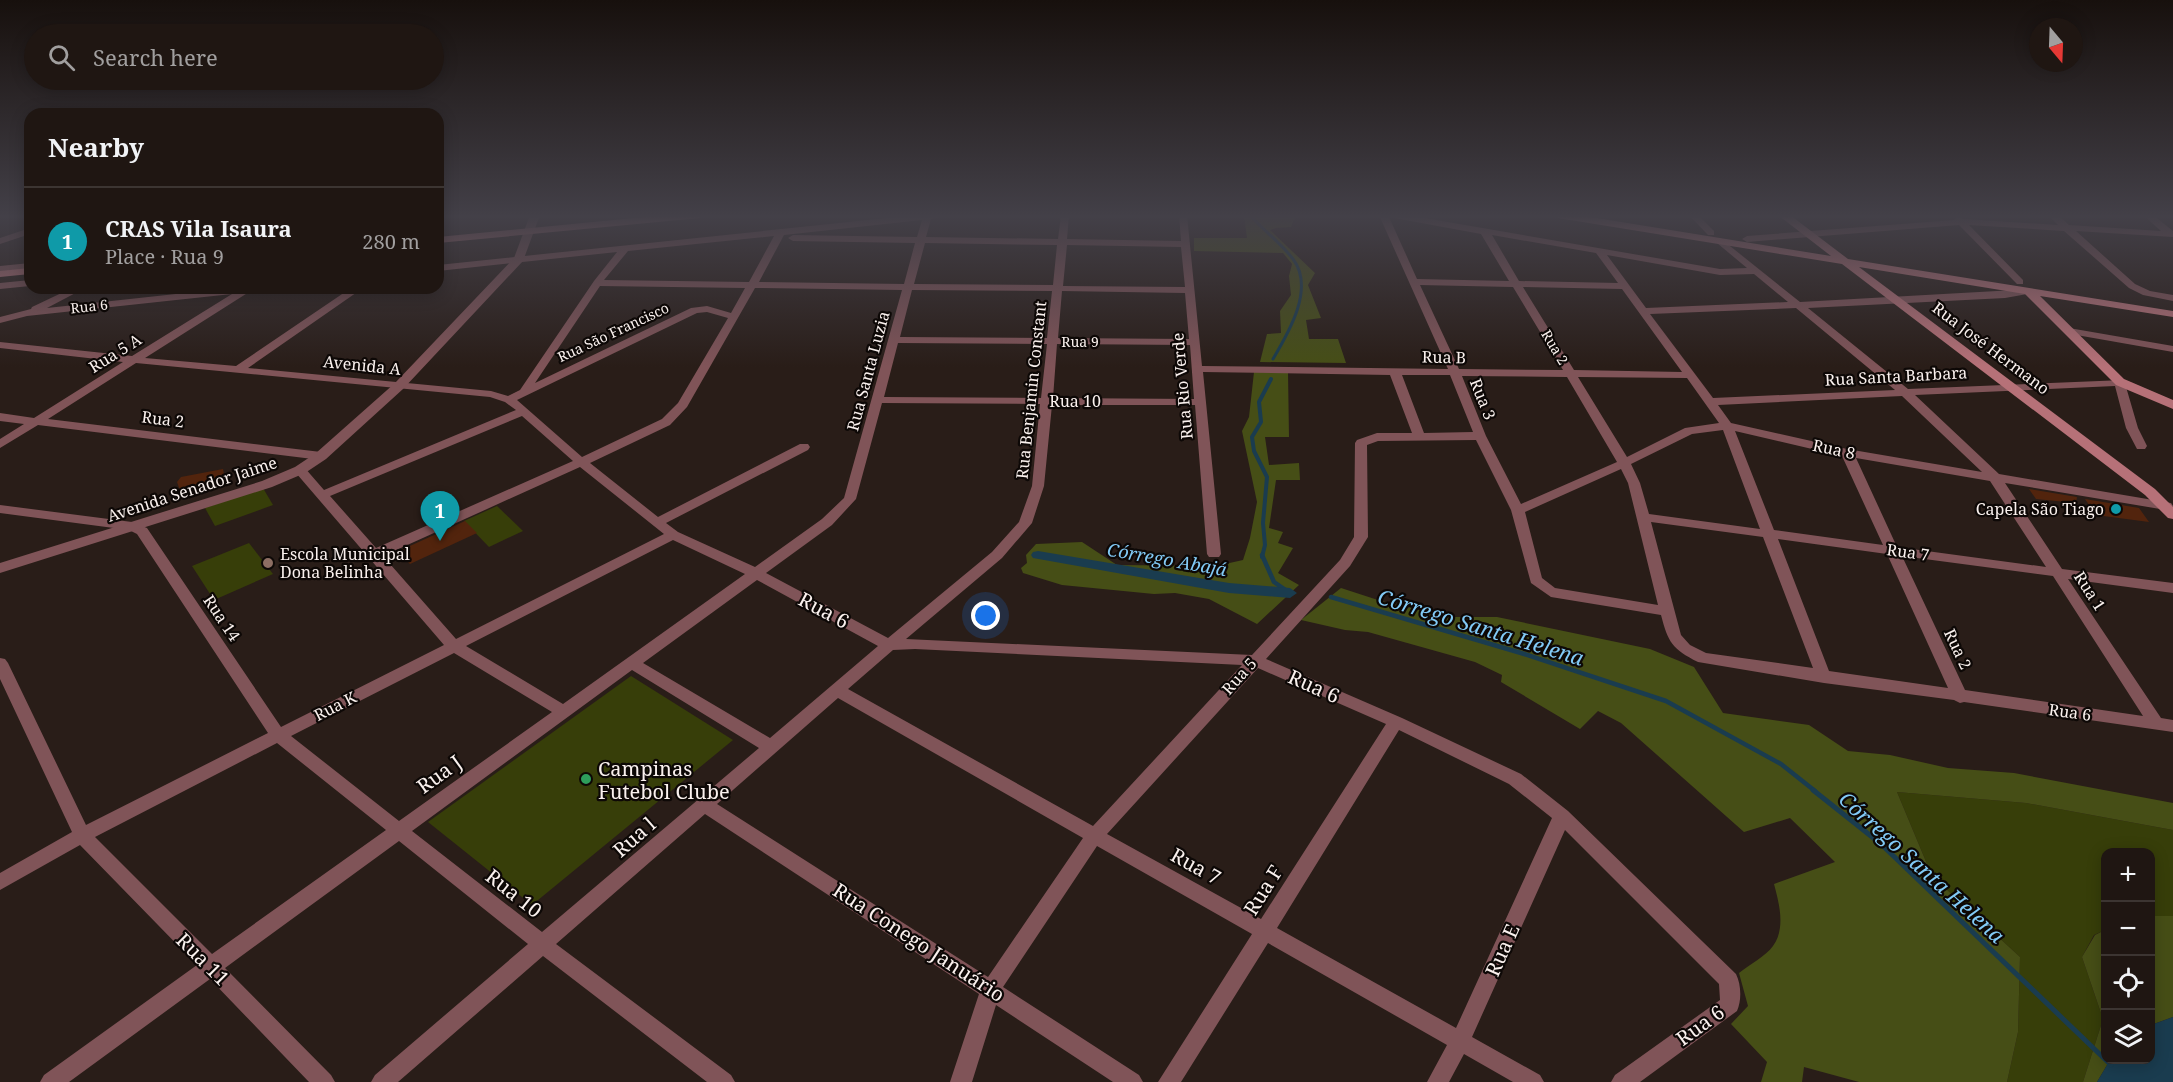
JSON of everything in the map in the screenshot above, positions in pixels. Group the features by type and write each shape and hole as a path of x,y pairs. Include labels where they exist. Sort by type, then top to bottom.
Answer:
{"main road":[{"name":"Rua José Hermano","path":"1851,265 2014,387 2171,510"},
{"path":"1868,265 2173,314"},
{"path":"1917,265 2173,306"},
{"path":"0,274 24,272"},
{"path":"0,281 24,279"},
{"path":"2019,282 2120,382 2173,405"}],"street":[{"path":"444,267 461,265"},
{"name":"Avenida Senador Jaime","path":"0,568 267,484 300,470 321,456 399,386 513,265"},
{"path":"524,393 611,265"},
{"path":"375,554 666,422 683,405 763,265"},
{"name":"Rua Santa Luzia","path":"850,499 914,265"},
{"name":"Rua Benjamin Constant","path":"997,555 1025,523 1038,486 1060,265"},
{"name":"Rua Rio Verde","path":"1187,265 1214,554"},
{"name":"Rua 3","path":"1406,265 1455,374 1480,436 1518,510 1536,580 1551,592 1666,611"},
{"name":"Rua 2","path":"1506,265 1572,374 1634,483 1674,638 1685,649"},
{"path":"1610,265 1727,426 1824,677"},
{"path":"1681,265 1720,272 1756,271"},
{"name":"Rua 1","path":"1749,265 1905,392 1962,443 1995,478 2156,723"},
{"path":"2003,265 2019,282"},
{"path":"2109,265 2132,286 2147,293 2173,298"},
{"path":"0,269 24,267"},
{"path":"1413,282 1626,286"},
{"path":"597,283 1190,290"},
{"path":"0,286 24,284"},
{"path":"1643,311 1898,301 2005,295 2029,291"},
{"path":"0,326 67,294"},
{"name":"Rua 6","path":"27,313 209,294"},
{"name":"Rua 5 A","path":"0,444 241,294"},
{"path":"239,369 349,294"},
{"name":"Rua São Francisco","path":"509,400 695,310 707,309 734,317"},
{"path":"0,320 27,313"},
{"path":"2069,331 2173,349"},
{"name":"Rua 9","path":"894,340 1194,342"},
{"name":"Avenida A","path":"0,345 491,394 509,400 524,411 581,462 674,535"},
{"name":"Rua B","path":"1197,369 1455,374 1690,375"},
{"path":"1395,372 1419,436"},
{"path":"2120,382 2132,428 2141,446"},
{"name":"Rua Santa Barbara","path":"1710,402 2120,382"},
{"name":"Rua 10","path":"878,400 1200,402"},
{"path":"322,495 524,411"},
{"name":"Rua 2","path":"0,417 321,456"},
{"name":"Rua 8","path":"1518,510 1689,431 1727,426 1847,453 2171,510"},
{"name":"Rua 5","path":"961,1082 991,989 1095,835 1254,660 1346,563 1361,537 1361,443 1377,437 1480,436"},
{"path":"658,522 804,447"},
{"name":"Rua 2","path":"1847,453 1960,697"},
{"path":"300,470 454,646 562,711"},
{"name":"Rua J","path":"51,1082 562,711 757,574 827,522 850,499"},
{"path":"0,509 132,526"},
{"name":"Rua 7","path":"1642,517 2173,588"},
{"name":"Rua 14","path":"132,526 142,531 278,735"},
{"name":"Rua 6","path":"674,535 757,574 889,645 915,644 1254,660 1396,722 1515,779 1562,816 1729,980 1730,1004 1622,1082"},
{"name":"Rua K","path":"0,882 82,836 278,735 674,535"},
{"name":"Rua l","path":"382,1082 836,690 997,555"},
{"name":"Rua 6","path":"1685,649 1703,658 2173,726"},
{"name":"Rua 11","path":"0,663 82,836 324,1082"},
{"path":"632,663 771,747"},
{"name":"Rua 7","path":"836,690 1533,1082"},
{"name":"Rua F","path":"1169,1082 1396,722"},
{"name":"Rua 10","path":"278,735 542,944 724,1082"},
{"name":"Rua Conego Januário","path":"704,804 1132,1082"},
{"name":"Rua E","path":"1438,1082 1460,1041 1562,816"}],"green space":[{"path":"1292,265 1307,265 1315,273 1308,285 1321,318 1306,320 1309,339 1338,339 1346,363 1260,362 1267,334 1281,333 1280,311 1291,295 1289,276"},
{"path":"1254,372 1288,372 1289,437 1265,437 1269,465 1299,463 1300,480 1276,480 1269,528 1283,532 1278,543 1293,548 1278,573 1299,585 1257,624 1209,599 1175,593 1154,594 1062,585 1023,573 1021,568 1027,563 1026,555 1036,544 1082,542 1117,565 1216,566 1243,560 1257,502 1242,431 1249,417"},
{"path":"263,488 273,505 215,526 205,508"},
{"path":"497,506 523,531 489,547 464,521"},
{"path":"249,543 273,574 214,600 192,566"},
{"path":"1341,588 1381,601 1452,617 1497,617 1650,649 1694,667 1723,713 1809,725 1848,751 1890,755 1948,768 2014,773 2173,803 2173,830 2026,803 1897,792 1932,876 2020,957 2018,1032 2007,1082 1859,1082 1804,1067 1802,1082 1761,1082 1767,1062 1731,1024 1748,1006 1739,973 1766,953 1777,939 1780,915 1774,884 1835,862 1790,818 1744,832 1621,723 1598,711 1580,729 1501,682 1502,675 1475,662 1368,632 1345,630 1301,620"},
{"name":"Campinas Futebol Clube","path":"631,676 733,740 532,905 428,822"},
{"path":"1897,792 2026,803 2173,830 2173,916 2155,916 2155,848 2101,848 2101,932 2094,935 2082,957 2101,1013 2101,1025 2083,1082 2007,1082 2018,1032 2020,957 1932,876"},
{"path":"2155,916 2173,916 2173,1017 2155,1024"},
{"path":"2101,932 2101,1013 2082,957 2095,935"},
{"path":"2101,1025 2101,1064 2108,1064 2097,1082 2083,1082"}],"water":[{"path":"2173,1017 2173,1082 2097,1082 2108,1064 2155,1064 2155,1024"}],"building":[{"path":"223,469 225,480 181,493 177,482 181,477"},
{"path":"2029,489 2077,497 2076,503 2036,499"},
{"name":"Capela São Tiago","path":"2085,499 2139,508 2149,522 2096,515"},
{"path":"465,521 477,533 410,564 400,554 401,550"}],"waterway":[{"name":"Córrego Santa Helena","path":"1273,359 1292,323 1301,296 1301,283 1296,265"},
{"name":"Córrego Santa Helena","path":"1262,556 1265,545 1263,523 1267,477 1254,451 1252,437 1261,422 1259,402 1271,379"},
{"name":"Córrego Abajá","path":"1038,555 1229,588 1290,593"},
{"name":"Córrego Santa Helena","path":"1262,556 1274,582 1290,593"},
{"name":"Córrego Santa Helena","path":"1331,597 1521,653 1666,701 1781,764 1815,791"},
{"name":"Córrego Santa Helena","path":"1813,790 1881,844 2111,1065"}],"place":[{"name":"Capela São Tiago","path":"2116,509"},
{"name":"CRAS Vila Isaura","path":"440,541"},
{"name":"Escola Municipal Dona Belinha","path":"268,563"},
{"name":"Campinas Futebol Clube","path":"586,779"}]}
